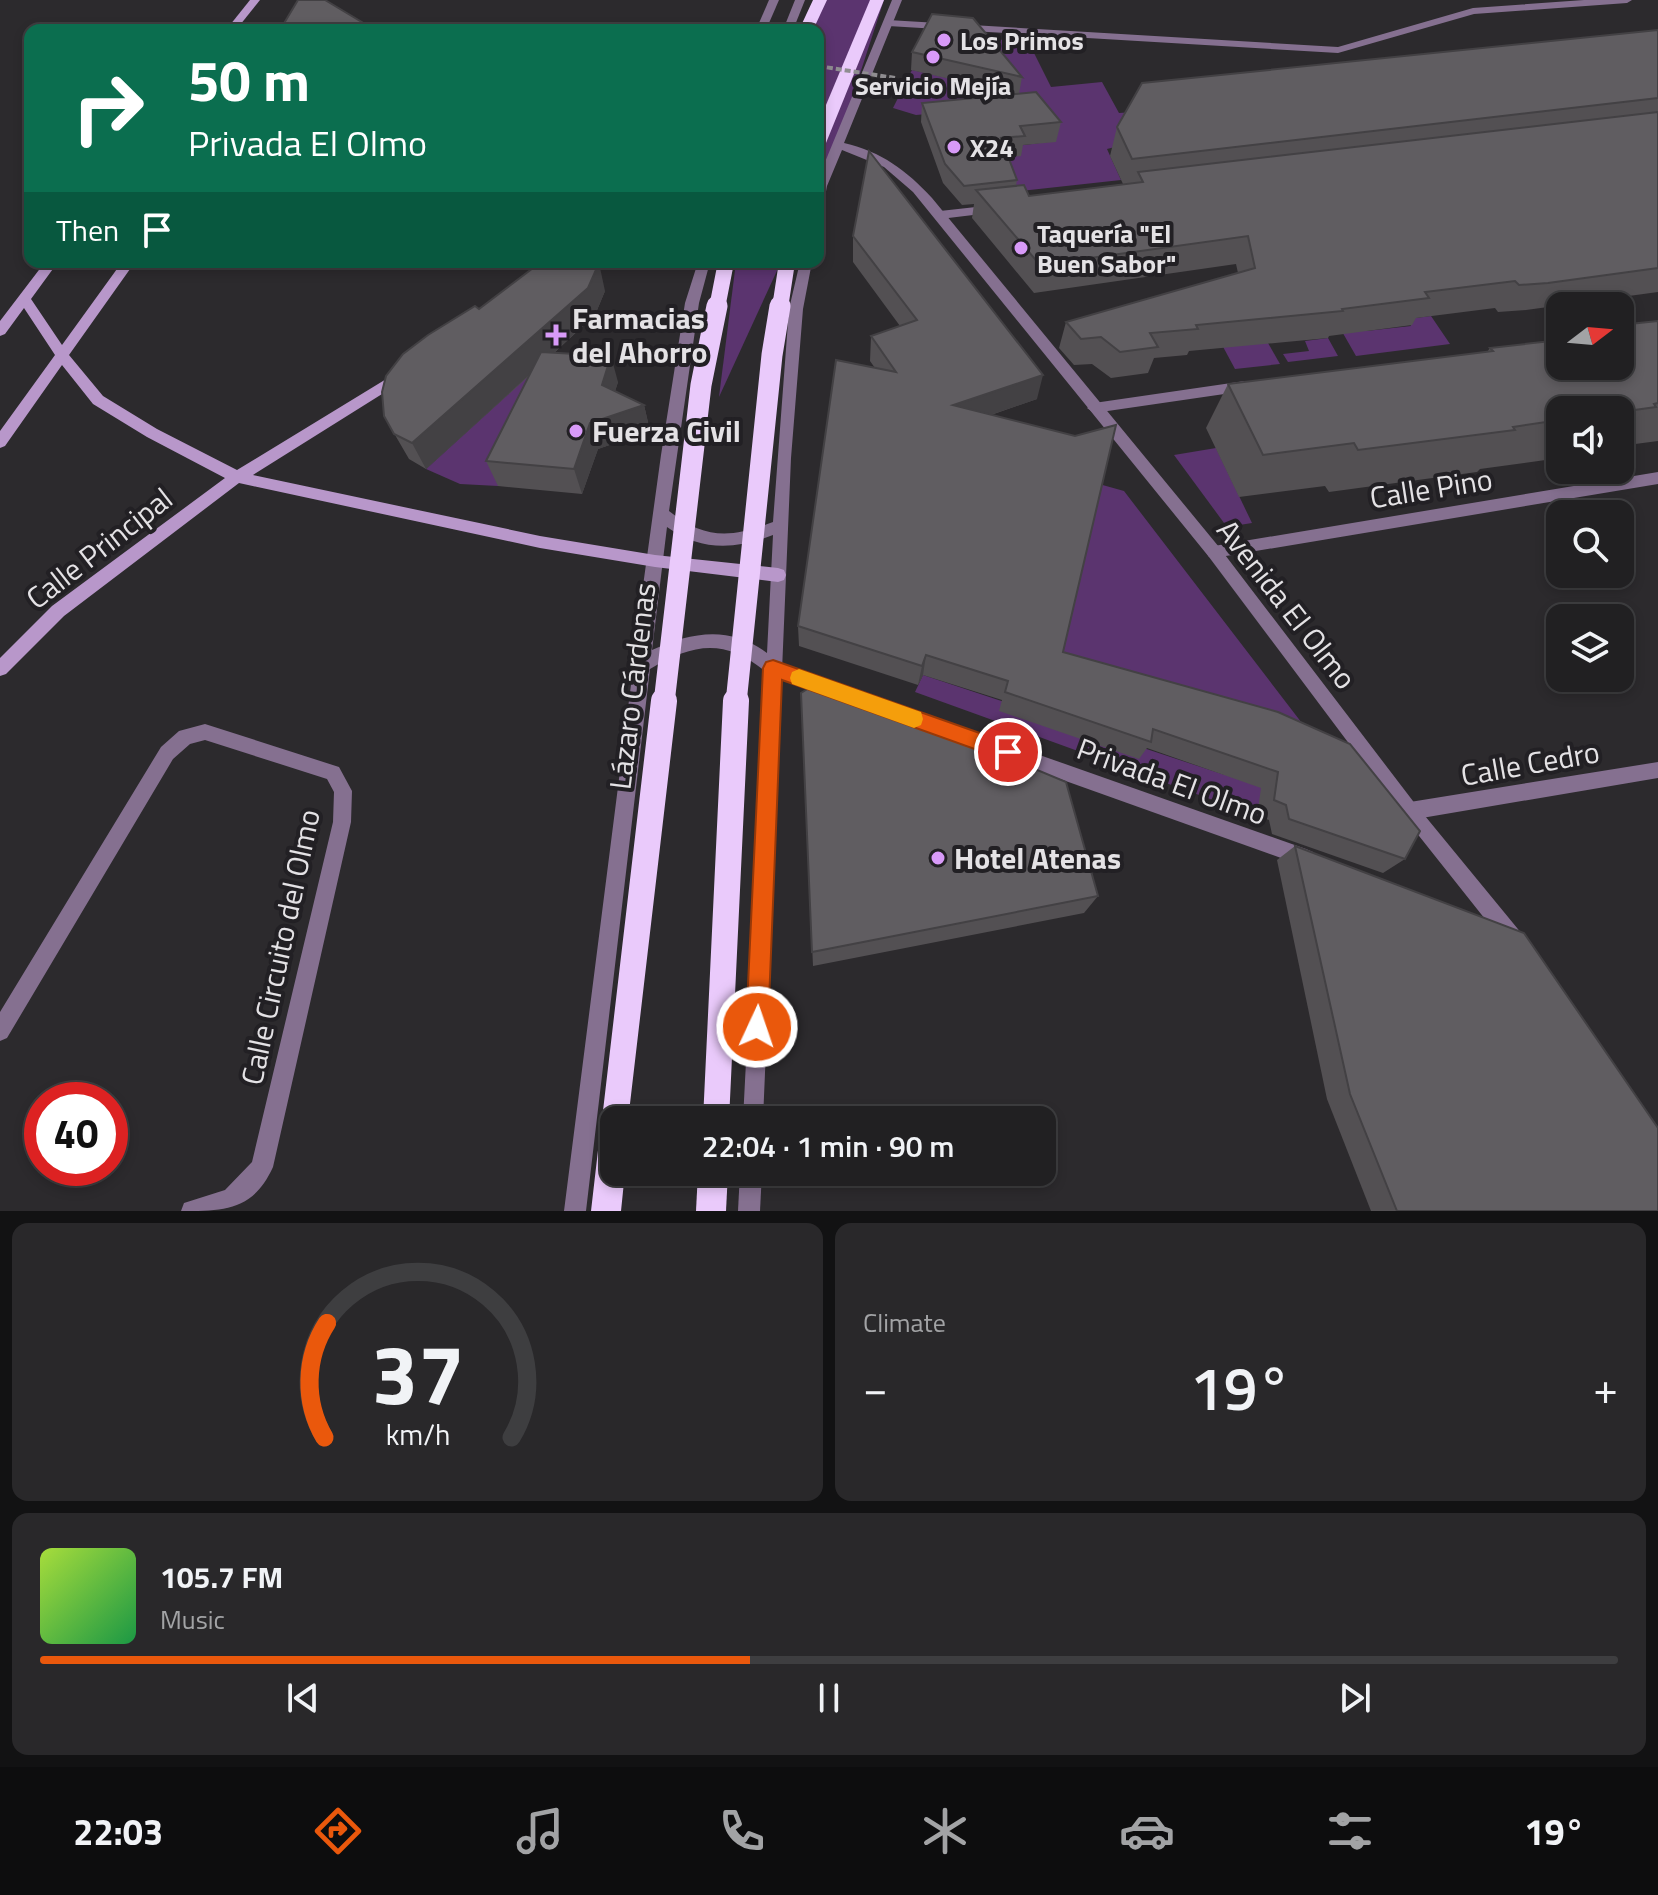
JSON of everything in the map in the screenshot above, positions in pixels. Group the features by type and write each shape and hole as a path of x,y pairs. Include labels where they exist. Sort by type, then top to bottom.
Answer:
{"highway":[{"path":"809,24 820,0"},
{"path":"824,127 877,0"},
{"name":"Lázaro Cárdenas","path":"617,1106 701,385 725,268"},
{"path":"717,1106 738,664 751,573 772,355 786,268"},
{"path":"606,1211 609,1186"},
{"path":"711,1211 712,1186"}],"main road":[{"path":"236,24 255,0"},
{"path":"0,331 47,268"},
{"path":"0,442 125,268"},
{"path":"24,298 63,357 98,400 152,433 237,477 540,542 655,561 778,575"},
{"name":"Calle Principal","path":"0,669 58,611 237,477 421,363"}],"street":[{"path":"764,24 774,0"},
{"path":"790,24 800,0"},
{"path":"824,185 897,0"},
{"path":"888,23 1338,50 1473,11 1627,0"},
{"name":"Avenida El Olmo","path":"838,145 880,157 901,170 940,215 1214,552 1410,811 1526,956"},
{"path":"940,215 1002,208"},
{"path":"575,1211 640,666 692,303 702,268"},
{"path":"754,1106 780,526 796,309 805,268"},
{"path":"1094,408 1267,383"},
{"name":"Calle Pino","path":"1214,552 1658,478"},
{"path":"661,514 693,538 719,542 744,538 780,526"},
{"path":"640,666 662,652 715,639 733,641 756,652 773,668 848,695"},
{"name":"Privada El Olmo","path":"878,706 1327,866"},
{"name":"Calle Circuito del Olmo","path":"0,1031 167,753 185,737 205,732 333,773 343,791 342,822 262,1167 245,1191 215,1208 192,1211"},
{"name":"Calle Cedro","path":"1410,811 1658,770"},
{"path":"1477,920 1507,930"},
{"path":"749,1211 750,1186"}],"path":[{"path":"824,67 895,78"}],"shaded area":[{"path":"825,0 884,0 839,138 824,170 824,24 814,24"},
{"path":"971,36 1029,43 1051,87 1102,82 1119,113 1134,112 1119,146 1107,149 1121,180 1011,192 998,158 1016,146 1056,141 1036,122"},
{"path":"912,70 975,84 981,109 916,115 893,108"},
{"path":"735,268 778,268 719,397"},
{"path":"1431,316 1450,344 1356,356 1340,328 1366,331 1411,326 1408,319"},
{"path":"1328,338 1338,356 1288,362 1283,354 1309,351 1305,341"},
{"path":"1221,343 1268,343 1280,364 1235,369"},
{"path":"536,369 552,375 498,486 460,484 426,469"},
{"path":"1216,448 1252,523 1227,527 1174,455"},
{"path":"1099,484 1124,491 1331,761 1257,816 915,692 923,675 1225,775 1055,671"}],"building":[{"path":"298,0 325,0 365,24 284,24"},
{"path":"932,14 973,18 1022,77 912,52"},
{"path":"1658,30 1658,98 1132,159 1117,127 1142,83"},
{"path":"1036,92 1061,122 1020,126 1025,136 1001,138 1017,180 964,186 945,164 922,103"},
{"path":"1658,112 1658,268 1548,283 1519,285 1515,281 1425,292 1429,298 1343,311 1196,325 1198,329 1150,333 1158,347 1120,352 1101,337 1081,339 1066,322 1255,268 1248,236 1040,265 976,190 1024,185 1029,196 1143,182 1138,172"},
{"path":"869,151 1043,375 953,405 1075,436 1116,425 1063,652 1278,712 1350,744 1420,831 1405,859 1289,819 1286,805 1274,800 1278,772 1153,729 1151,742 1005,692 1008,681 926,655 922,666 798,626 836,360 896,372 871,336 917,320 853,236"},
{"path":"533,268 597,268 588,288 412,443 394,434 384,416 382,392 386,376 403,354 428,335 475,306 479,309"},
{"path":"1658,321 1656,407 1634,410 1634,396 1546,396 1546,422 1513,427 1515,430 1358,450 1354,443 1263,455 1228,384 1546,342 1546,380 1634,380 1634,324"},
{"path":"541,352 611,356 602,385 644,405 590,423 574,469 486,461"},
{"name":"Hotel Atenas","path":"822,680 1066,782 1098,896 812,952 801,693"},
{"path":"1295,846 1524,933 1658,1128 1658,1211 1397,1211 1350,1094"}],"slow traffic":[{"path":"799,678 914,719"}],"place":[{"name":"Los Primos","path":"944,40"},
{"name":"Servicio Mejía","path":"933,57"},
{"name":"X24","path":"954,147"},
{"name":"Taquería \"El Buen Sabor\"","path":"1021,248"},
{"name":"Farmacias del Ahorro","path":"556,335"},
{"name":"Fuerza Civil","path":"576,431"},
{"name":"Hotel Atenas","path":"938,858"}],"route":[{"path":"757,1027 773,668 1008,752"}]}
